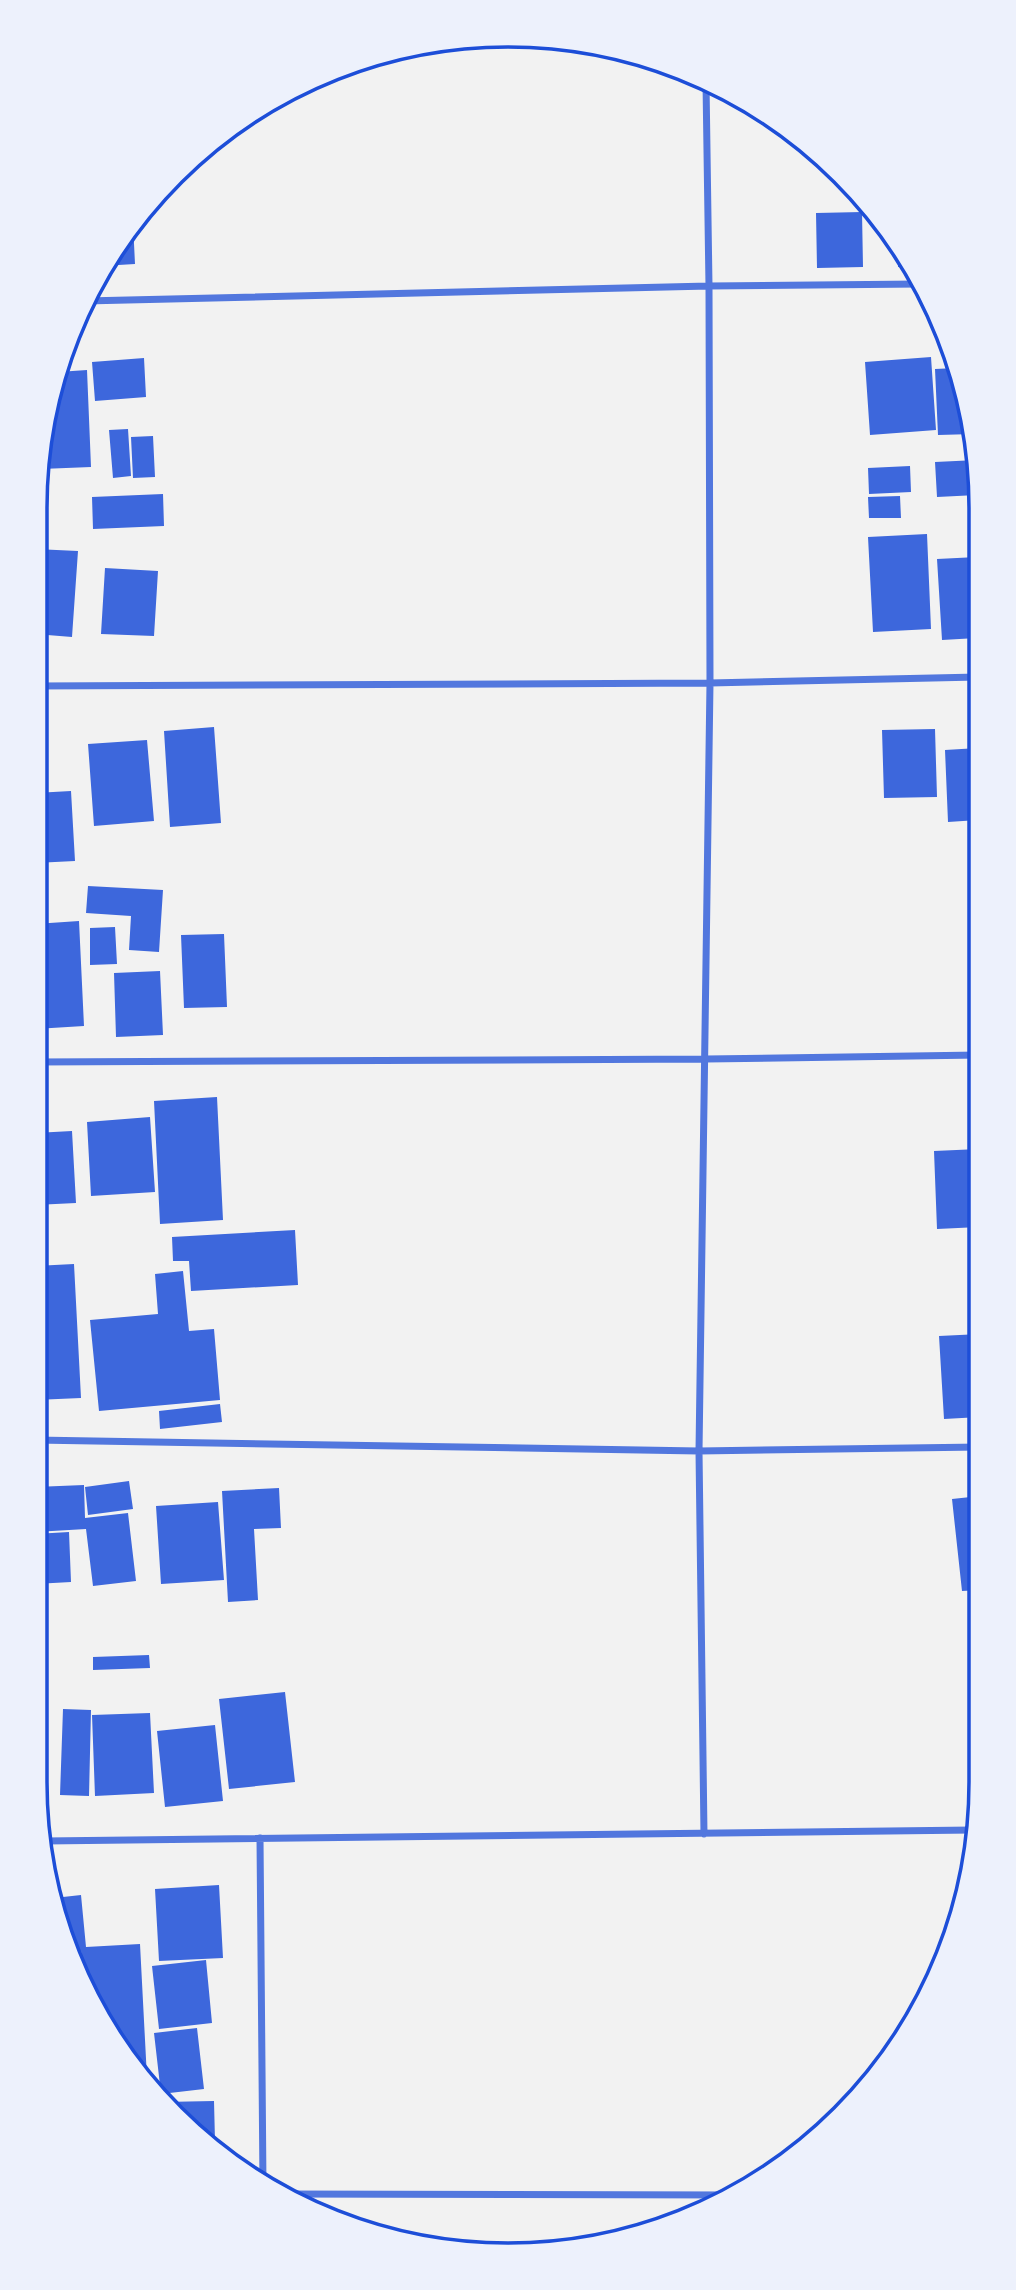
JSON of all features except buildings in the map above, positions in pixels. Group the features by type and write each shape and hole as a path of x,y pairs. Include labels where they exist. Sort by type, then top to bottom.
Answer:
{"street":[{"path":"704,1834 699,1451 710,683 706,92"},
{"path":"97,301 709,286 910,284"},
{"path":"47,686 710,683 969,677"},
{"path":"47,1062 969,1055"},
{"path":"47,1440 699,1451 969,1447"},
{"path":"51,1841 966,1830"},
{"path":"260,1838 263,2172"},
{"path":"302,2194 714,2194"}]}
